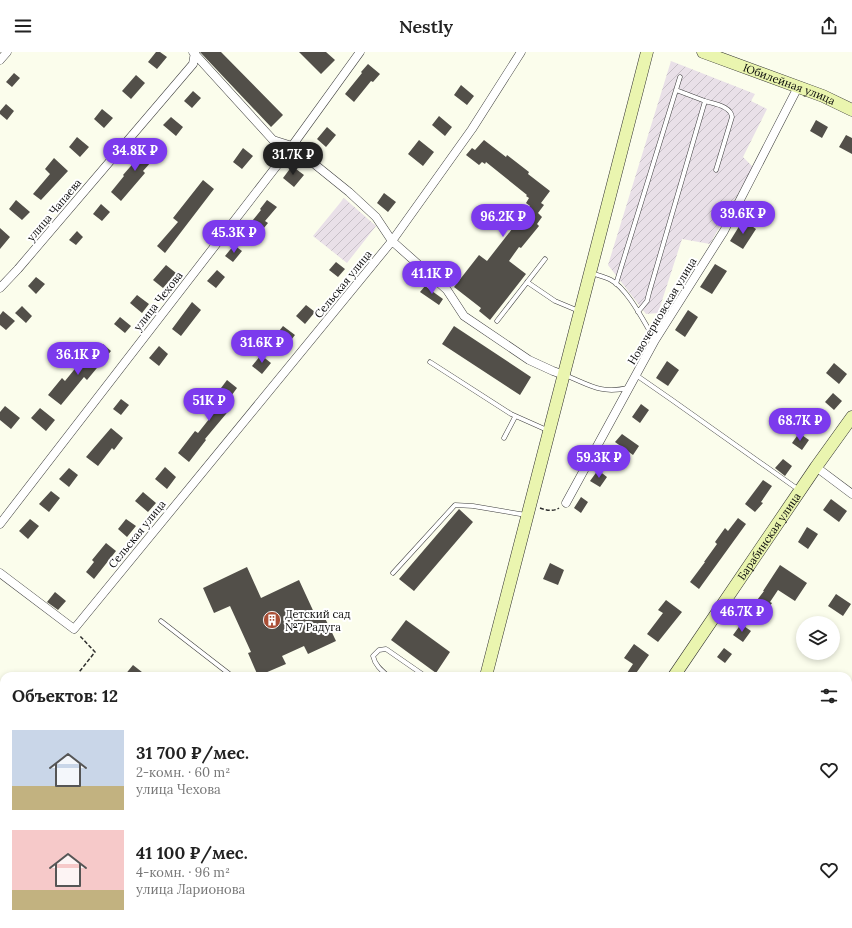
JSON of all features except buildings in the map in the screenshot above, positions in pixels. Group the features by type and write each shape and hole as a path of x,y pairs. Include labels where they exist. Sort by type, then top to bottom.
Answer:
{"main road":[{"path":"487,672 647,52"},
{"name":"Юбилейная улица","path":"703,52 823,96 852,110"},
{"name":"Барабинская улица","path":"677,672 816,467 852,417"}],"street":[{"path":"0,60 7,52"},
{"path":"194,52 273,140 292,146 349,192 376,217 392,241 446,290 464,316 529,360 553,371 564,374"},
{"name":"улица Чапаева","path":"0,288 193,64 194,52"},
{"name":"улица Чехова","path":"0,524 292,146 360,52"},
{"name":"Сельская улица","path":"74,629 392,241 472,129 522,52"},
{"name":"Новочерновская улица","path":"566,503 655,340 724,231 798,87"},
{"path":"816,467 852,494"},
{"path":"0,573 74,629"}],"lane":[{"path":"616,284 680,77"},
{"path":"676,90 730,110 732,117 716,170"},
{"path":"638,312 647,301 705,100"},
{"path":"497,320 545,259"},
{"path":"590,273 612,280 616,284 638,312 655,340"},
{"path":"527,282 555,301 580,311"},
{"path":"430,362 515,416 550,430"},
{"path":"564,374 601,390 616,391 629,388"},
{"path":"636,375 800,491"},
{"path":"504,438 515,416"},
{"path":"394,573 454,505 529,510"},
{"path":"161,620 227,672"},
{"path":"383,672 374,661 374,656 379,650 386,649 418,672"}],"path":[{"path":"529,510 556,510 566,503"},
{"path":"74,629 95,652 79,672"}],"shaded area":[{"path":"671,61 755,94 751,101 767,109 743,157 753,167 710,244 682,239 658,313 646,314 608,265"},
{"path":"344,198 376,226 347,263 313,236"}],"place":[{"name":"Детский сад №7 Радуга","path":"272,620"}]}
